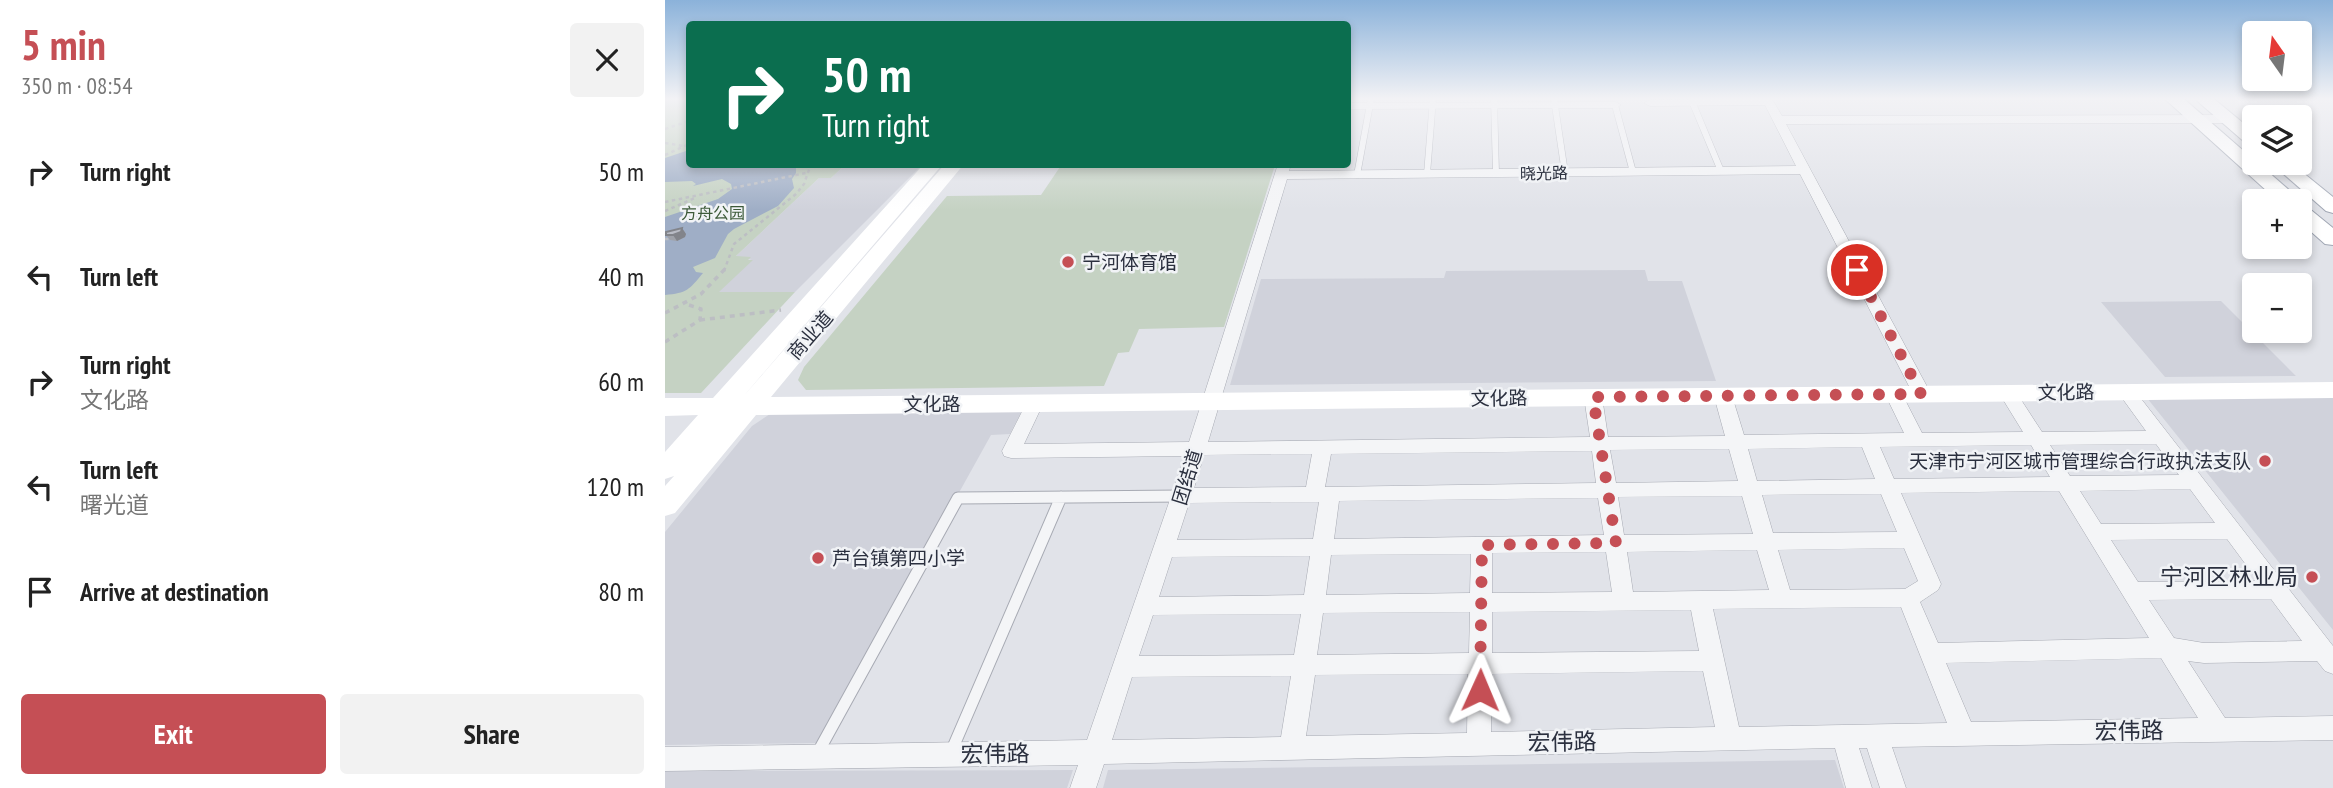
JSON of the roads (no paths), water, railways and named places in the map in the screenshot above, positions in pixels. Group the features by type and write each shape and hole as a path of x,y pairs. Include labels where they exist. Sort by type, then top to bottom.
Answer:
{"main road":[{"path":"2215,136 2276,189"},
{"path":"2294,175 2333,207"},
{"path":"2312,221 2333,239"}],"street":[{"path":"1787,136 1921,394"},
{"name":"商业道","path":"665,469 930,168"},
{"name":"商业道","path":"665,505 952,168"},
{"name":"晓光路","path":"1283,170 1357,175 1805,170"},
{"name":"团结道","path":"1083,788 1182,496 1283,170"},
{"name":"文化路","path":"665,407 2333,390"},
{"path":"2126,391 2328,657"},
{"path":"2008,393 2218,729"},
{"path":"1894,394 1916,440"},
{"path":"1723,396 1782,599"},
{"path":"1593,397 1624,601"},
{"path":"1034,404 1010,451 2161,437"},
{"path":"1144,606 1908,598 1930,584 1868,440"},
{"path":"1292,748 1322,547 1323,446"},
{"path":"1182,496 2195,482"},
{"path":"2095,533 2232,531"},
{"path":"1164,549 1911,540"},
{"path":"1479,744 1482,545"},
{"path":"2131,591 2276,590"},
{"path":"1908,598 1963,733"},
{"path":"1700,600 1729,738"},
{"path":"1930,653 2167,648 2204,653 2328,657"},
{"path":"1123,667 1713,661"},
{"name":"宏伟路","path":"665,759 1875,734 2333,728"},
{"path":"1875,734 1893,788"},
{"path":"1843,735 1859,788"}],"lane":[{"path":"1357,175 1364,136"},
{"path":"1427,174 1430,136"},
{"path":"1495,136 1496,173"},
{"path":"1560,136 1565,173"},
{"path":"1623,136 1633,172"},
{"path":"1706,136 1721,171"},
{"path":"815,757 958,498 1182,496"},
{"path":"950,755 1061,497"}],"water":[{"path":"686,151 686,168 796,168 796,173 792,179 794,188 778,206 728,234 715,258 693,267 696,272 703,273 691,287 683,292 665,295 665,217 718,199 732,189 731,184 722,179 693,186 696,184 692,181 665,182 665,158"}],"place":[{"name":"宁河体育馆","path":"1068,262"},
{"name":"天津市宁河区城市管理综合行政执法支队","path":"2265,461"},
{"name":"芦台镇第四小学","path":"818,558"},
{"name":"宁河区林业局","path":"2312,577"}],"park label":[{"name":"方舟公园","path":"713,213"}]}
